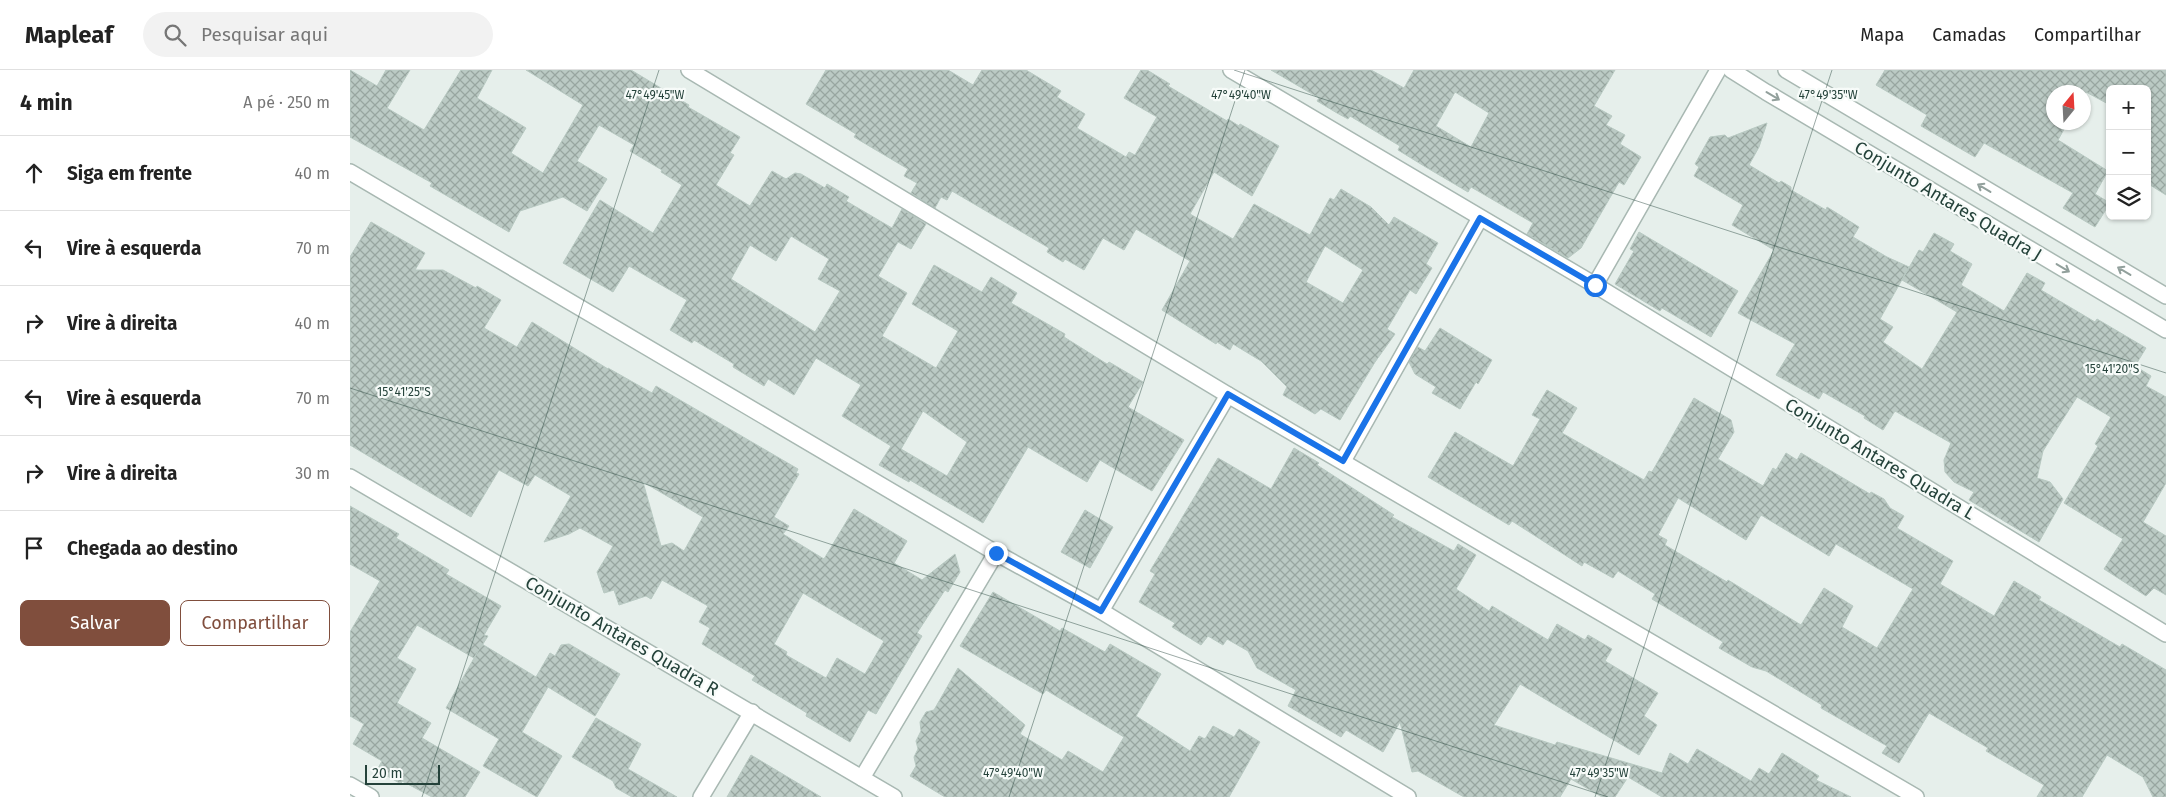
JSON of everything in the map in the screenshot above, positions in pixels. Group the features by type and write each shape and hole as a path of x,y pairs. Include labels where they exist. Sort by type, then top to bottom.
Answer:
{"street":[{"path":"689,70 1228,394 1916,797"},
{"name":"Conjunto Antares Quadra L","path":"1231,70 1595,285 2166,634"},
{"path":"1595,285 1718,70"},
{"name":"Conjunto Antares Quadra J","path":"1732,70 2166,330"},
{"name":"Conjunto Antares Quadra J","path":"1786,70 2166,296"},
{"path":"350,172 996,553 1101,611 1408,797"},
{"path":"1343,461 1480,218"},
{"path":"1101,611 1228,394"},
{"name":"Conjunto Antares Quadra R","path":"350,477 894,797"},
{"path":"862,778 996,553"},
{"path":"701,797 752,712"},
{"path":"350,785 371,797"}],"building":[{"path":"350,70 377,86 386,70 410,70 387,108 424,130 461,70 492,70 477,98 526,128 511,153 543,173 583,105 526,70 631,70 689,105 688,107 740,137 730,153 734,155 716,185 750,206 772,171 786,179 795,173 801,174 825,188 827,184 849,197 846,201 892,228 902,209 926,224 911,249 898,242 878,276 907,293 882,336 936,368 958,331 912,304 934,265 982,292 991,277 1017,293 1011,303 1065,334 1064,337 1107,364 1109,362 1143,382 1128,407 1184,440 1152,491 1100,460 1087,482 1028,447 983,523 910,480 909,482 879,465 891,446 842,416 861,385 816,358 794,395 768,379 764,386 733,367 734,364 694,340 692,343 670,330 687,300 629,266 613,292 563,263 600,200 653,233 682,185 661,172 662,170 630,151 634,145 599,125 577,161 607,179 587,211 563,197 520,211 509,232 430,186 432,183 350,137","holes":["791,236 829,259 818,279 840,291 815,332 731,279 750,245 776,261","923,411 967,442 947,476 901,449"]},
{"path":"826,70 948,70 973,85 982,70 1026,70 1061,91 1057,97 1085,114 1077,128 1126,157 1129,152 1135,155 1157,117 1124,98 1141,70 1147,70 1170,84 1168,86 1227,121 1228,119 1239,126 1240,124 1279,146 1252,196 1214,172 1190,214 1233,239 1254,204 1310,235 1330,198 1334,200 1341,189 1371,207 1389,225 1394,217 1438,243 1426,264 1432,268 1416,294 1410,290 1387,329 1395,334 1375,362 1340,420 1321,409 1315,414 1283,395 1287,387 1261,361 1233,344 1230,350 1217,342 1216,344 1162,310 1190,261 1136,229 1124,250 1103,238 1084,270 1065,259 1063,262 1047,252 1049,248 952,191 947,200 941,197 935,208 911,193 917,183 904,176 908,169 854,137 856,134 806,104","holes":["1325,246 1363,270 1343,303 1306,282"]},
{"path":"1271,70 1371,70 1404,88 1414,70 1615,70 1594,106 1612,116 1606,125 1625,135 1620,144 1641,157 1624,185 1619,182 1581,248 1568,258 1527,234 1533,223 1471,187 1468,192 1398,150 1400,146 1350,116 1348,119 1317,101 1319,98","holes":["1455,92 1489,113 1471,147 1436,126"]},
{"path":"1885,70 2166,70 2166,195 2151,186 2151,85 2106,85 2106,103 2091,95 2091,85 2046,85 2046,130 2064,130 2058,140 2106,170 2106,175 2095,194 2106,201 2106,209 2095,227 2063,208 2073,193 1984,143 1975,157 1921,126 1927,115 1876,85"},
{"path":"1767,123 1759,147 1749,165 1779,183 1781,181 1791,187 1791,190 1826,210 1827,207 1859,227 1853,237 1887,257 1909,267 1880,319 1893,327 1883,342 1922,369 1957,312 1902,280 1919,250 1923,252 1934,233 1954,244 1950,251 1972,264 1961,285 2004,311 2027,273 2045,283 2041,290 2095,322 2097,319 2146,348 2135,366 2151,376 2146,386 2166,397 2166,483 2143,522 2166,536 2166,595 2154,588 2146,596 2104,569 2123,539 2064,503 2098,446 2095,444 2111,417 2077,397 2043,451 2037,478 2050,482 2063,499 2039,542 1969,500 1974,492 1954,482 1945,472 1944,460 1951,443 1895,411 1883,430 1864,418 1865,416 1823,392 1819,399 1776,375 1795,344 1738,313 1774,250 1732,225 1743,205 1694,176 1699,167 1695,164 1710,137 1725,135 1728,138"},
{"path":"371,222 425,253 415,270 443,270 501,300 484,328 517,347 532,322 608,369 652,393 656,386 798,469 796,473 799,474 774,517 789,526 783,534 824,559 854,509 907,541 894,563 922,580 955,554 960,572 948,592 945,590 917,633 922,636 876,714 868,710 850,742 806,716 807,713 752,680 755,676 702,644 710,628 699,622 708,606 662,580 651,599 646,596 619,605 614,590 604,593 597,572 613,546 580,528 569,534 544,542 571,496 535,475 528,486 499,470 471,517 350,445 350,257","holes":["643,482 703,517 684,551 672,543 661,546","803,593 884,641 865,674 837,658 826,678 786,655 787,652 774,644"]},
{"path":"1639,232 1738,291 1711,337 1662,308 1660,311 1615,284 1634,251 1630,249"},
{"path":"1440,328 1492,360 1460,409 1432,393 1436,387 1415,374 1409,362 1418,347 1425,351"},
{"path":"1547,390 1577,408 1562,433 1644,480 1649,471 1652,472 1694,398 1731,420 1734,432 1718,459 1763,486 1773,468 1776,470 1786,453 1797,460 1801,453 1870,494 1871,492 1884,499 1890,508 1904,516 1897,528 1953,561 1940,584 1994,616 2014,581 2041,597 2039,600 2120,647 2122,644 2166,670 2166,797 2153,797 2143,777 2107,755 2082,797 2037,797 2044,785 1986,751 1988,748 1929,713 1899,763 1882,753 1887,746 1821,708 1822,705 1766,671 1752,667 1719,648 1723,642 1652,599 1655,594 1618,571 1613,578 1584,562 1582,566 1512,521 1509,525 1428,477 1455,432 1513,466 1540,419 1532,415","holes":["1678,498 1746,540 1761,515 1829,556 1836,544 1913,589 1877,648 1842,627 1853,606 1824,588 1801,625 1728,580 1727,582 1665,545 1667,540 1658,535"]},
{"path":"1294,448 1394,515 1392,517 1454,551 1458,544 1476,555 1456,589 1489,611 1492,606 1548,640 1557,624 1585,640 1588,635 1612,649 1605,661 1658,693 1644,716 1657,725 1639,755 1520,684 1494,725 1555,745 1557,742 1662,773 1670,753 1688,764 1697,749 1751,781 1759,768 1769,774 1782,753 1819,776 1816,780 1851,797 1662,797 1628,777 1615,797 1602,797 1571,779 1560,797 1464,797 1418,771 1412,772 1400,722 1383,752 1346,730 1341,737 1288,706 1296,690 1257,668 1248,651 1227,639 1223,645 1208,636 1201,645 1172,627 1175,623 1139,602 1155,574 1150,571 1218,458 1271,489"},
{"path":"350,506 399,534 396,538 449,570 446,574 501,606 484,635 488,636 474,658 417,625 397,658 416,669 397,703 431,723 422,738 480,772 465,797 432,797 402,781 401,784 377,770 382,761 353,744 364,724 350,716 350,632 380,581 350,564"},
{"path":"1085,510 1113,527 1090,568 1061,552"},
{"path":"993,592 1060,631 1062,628 1105,652 1110,644 1161,674 1136,716 1190,751 1199,736 1205,739 1213,726 1234,737 1239,729 1260,742 1229,797 945,797 910,776 916,766 914,757 918,749 916,741 921,731 920,722 926,712 934,710 958,668 1025,725 1020,734 1062,760 1068,751 1103,772 1124,737 1046,690 1043,694 960,646"},
{"path":"482,644 536,677 550,653 555,656 561,645 569,644 620,674 595,716 548,687 522,732 562,756 537,797 483,766 499,739 446,708"},
{"path":"596,718 641,744 628,769 677,797 632,797 616,788 613,781 572,757"},
{"path":"751,755 821,797 727,797"}],"route":[{"path":"996,553 1101,611 1228,394 1343,461 1480,218 1595,285"}]}
